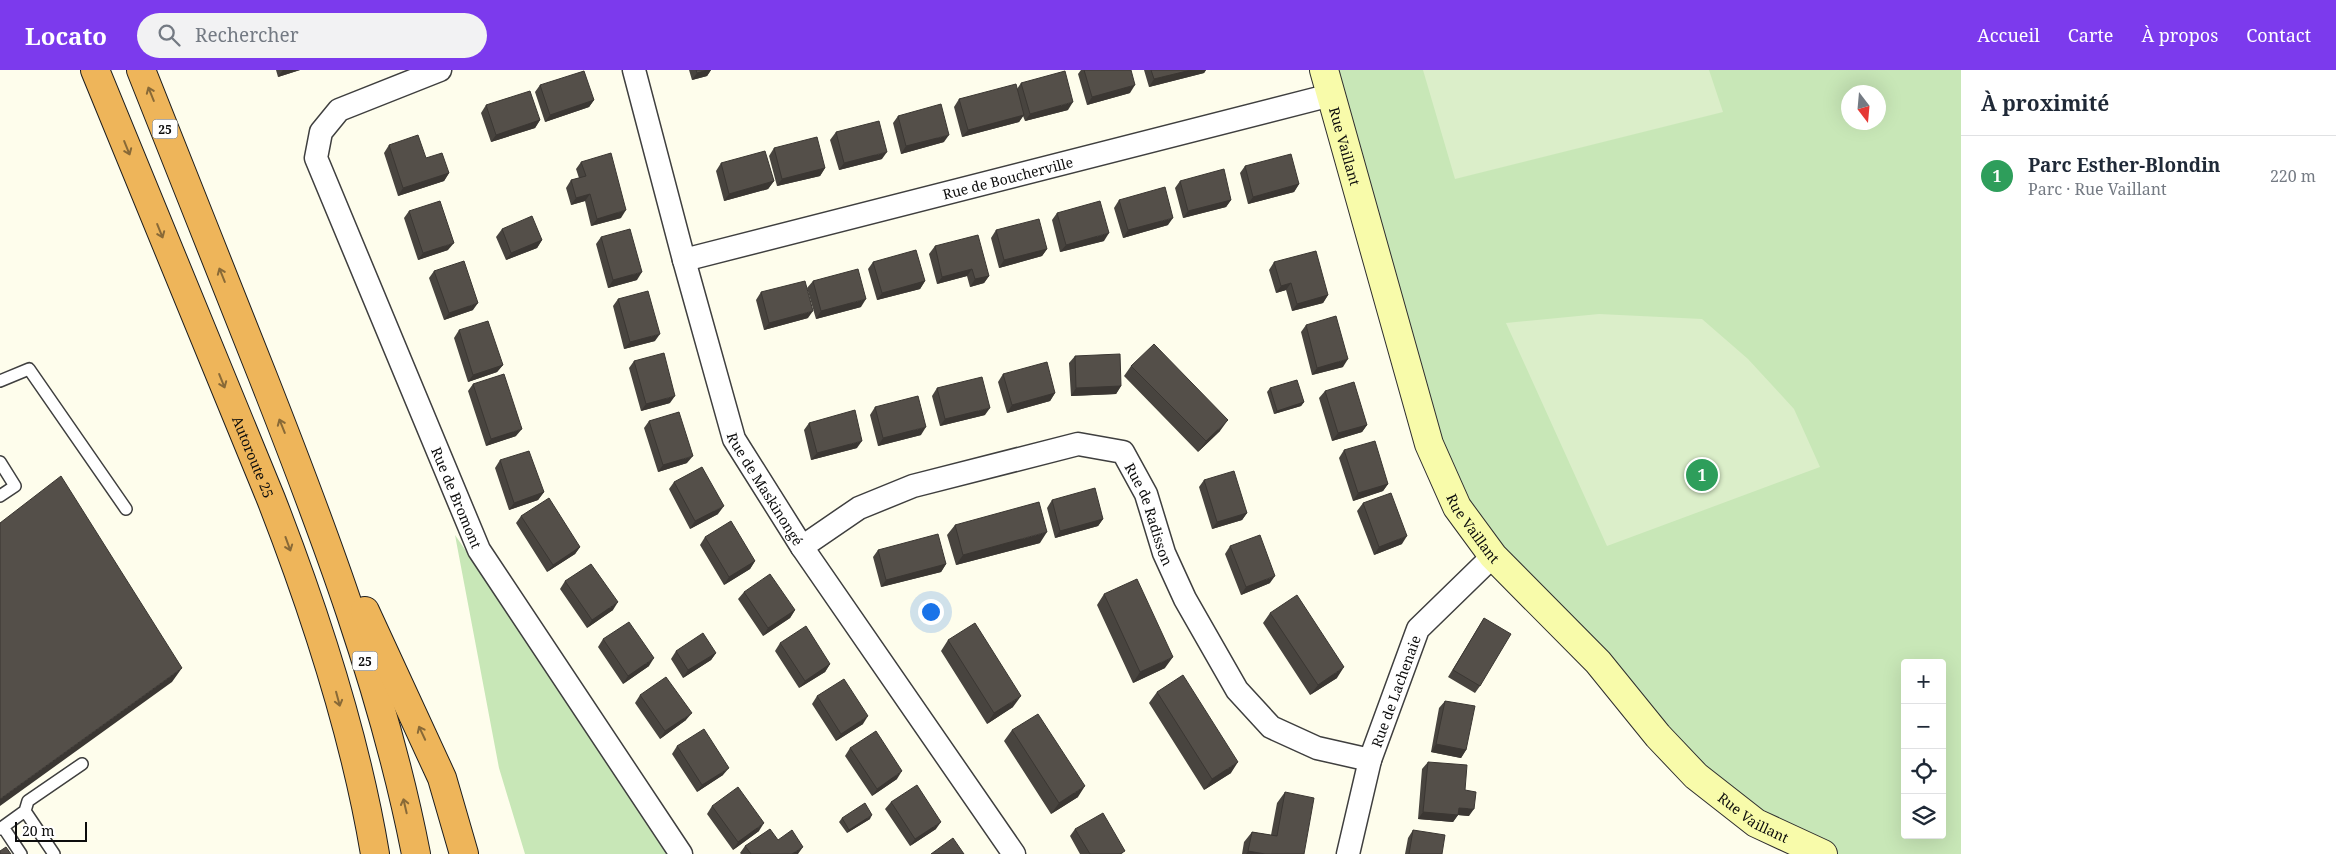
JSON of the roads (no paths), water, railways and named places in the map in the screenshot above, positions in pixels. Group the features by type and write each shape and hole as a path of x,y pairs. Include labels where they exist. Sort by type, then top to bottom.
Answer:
{"highway":[{"name":"Autoroute 25","path":"96,70 293,557 336,689 361,782 376,854"},
{"name":"25","path":"141,70 300,472 339,578 391,750 416,854"},
{"path":"300,472 442,778 464,854"}],"street":[{"name":"Rue de Bromont","path":"440,70 339,110 321,132 316,158 479,550 681,854"},
{"name":"Rue de Maskinongé","path":"634,70 734,439 802,547 1014,854"},
{"name":"Rue de Boucherville","path":"684,260 1328,82"},
{"name":"Rue Vaillant","path":"1328,82 1429,444 1457,507 1493,556 1598,662 1658,736 1696,776 1756,823 1823,854"},
{"name":"Rue de Radisson","path":"802,547 858,508 913,486 1078,444 1123,452 1146,494 1164,553 1185,600 1237,690 1271,727 1317,748 1370,760"},
{"name":"Rue de Lachenaie","path":"1348,854 1370,760 1418,629 1493,556"}],"lane":[{"path":"0,381 29,369 126,509"},
{"path":"0,462 15,486 0,496"},
{"path":"21,854 2,828 25,811 28,801 82,764"},
{"path":"25,811 54,854"}],"place":[{"name":"Parc Esther-Blondin","path":"1702,475"}]}
